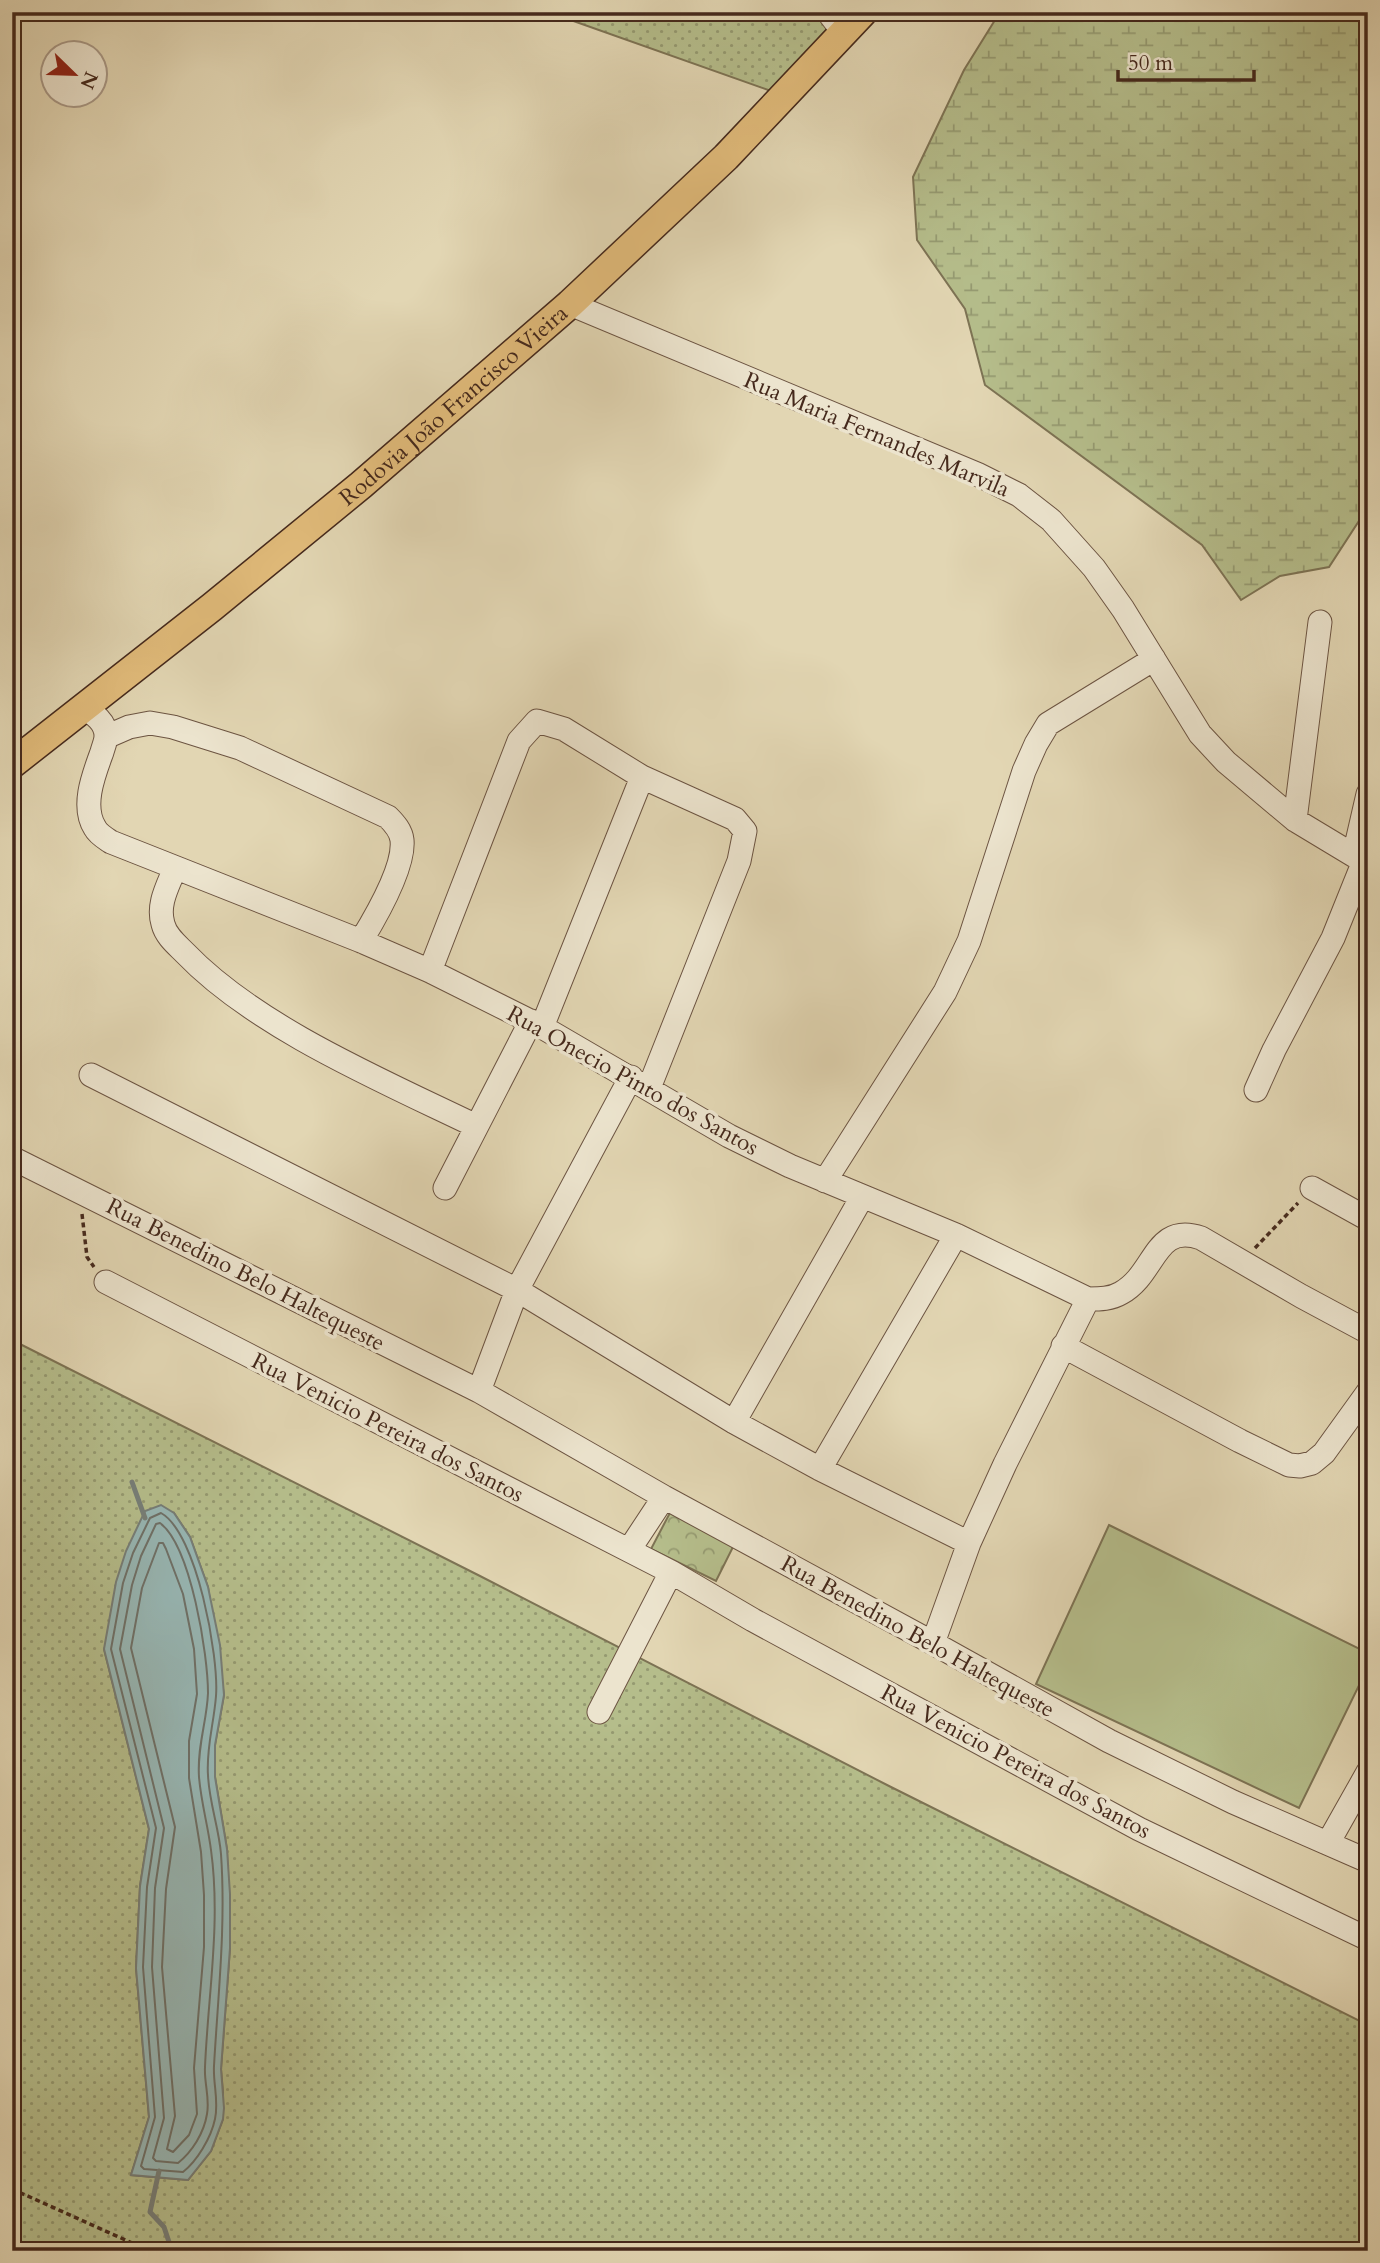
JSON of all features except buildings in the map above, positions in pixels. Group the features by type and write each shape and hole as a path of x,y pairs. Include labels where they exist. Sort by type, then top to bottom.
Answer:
{"main road":[{"name":"Rodovia João Francisco Vieira","path":"12,764 212,607 361,485 570,304 726,157 836,22 863,12"}],"street":[{"name":"Rua Maria Fernandes Marvila","path":"570,304 977,474 1019,495 1051,520 1094,568 1200,734 1226,762 1295,820 1362,860"},
{"path":"1295,820 1320,622"},
{"path":"825,1181 946,992 969,941 1024,771 1048,724 1154,659"},
{"path":"83,708 102,723 106,737 129,727 150,723 173,727 240,748 388,817 397,827 402,839 401,855 378,914 361,941"},
{"path":"430,971 519,741 537,721 564,729 642,777 735,819 745,831 739,861 640,1083 517,1290 480,1391"},
{"name":"Rua Onecio Pinto dos Santos","path":"106,737 94,775 89,799 89,817 96,830 111,842 430,971 537,1024 729,1136 825,1181 956,1235 1088,1299"},
{"path":"445,1188 476,1126 537,1024 642,777"},
{"path":"1256,1090 1273,1050 1333,938 1362,860 1368,794"},
{"path":"175,868 162,901 160,914 163,927 199,968 256,1010 316,1046 476,1126"},
{"path":"91,1075 517,1290 734,1422 820,1469 969,1543"},
{"name":"Rua Benedino Belo Haltequeste","path":"12,1158 480,1391 664,1497 1109,1741 1233,1802 1368,1861"},
{"path":"1312,1188 1368,1219"},
{"path":"734,1422 862,1197"},
{"path":"933,1643 969,1543 1004,1464 1088,1299 1106,1299 1122,1293 1151,1263 1165,1241 1175,1234 1187,1233 1201,1238 1368,1332"},
{"path":"820,1469 956,1235"},
{"name":"Rua Venicio Pereira dos Santos","path":"106,1282 671,1572 753,1620 1139,1829 1368,1939"},
{"path":"1063,1346 1289,1465 1312,1463 1324,1452 1368,1392"},
{"path":"629,1550 664,1497"},
{"path":"599,1712 671,1572"},
{"path":"1328,1843 1368,1772"}],"path":[{"path":"1242,1262 1312,1188"},
{"path":"84,1193 81,1221 87,1257 106,1282"},
{"path":"12,2189 150,2251"}],"green space":[{"path":"548,12 848,12 771,91"},
{"path":"1000,12 1368,12 1368,507 1329,567 1280,576 1241,600 1202,545 985,385 965,309 917,240 913,177 964,70"},
{"path":"12,1340 889,1786 1368,2025 1368,2251 12,2251","holes":["174,1513 190,1537 208,1587 224,1695 215,1745 215,1777 227,1849 230,1948 221,2069 223,2119 211,2151 188,2180 131,2175 149,2117 136,1968 140,1886 149,1829 104,1649"]},
{"path":"673,1507 736,1541 716,1581 651,1549"},
{"path":"1109,1525 1368,1653 1368,1667 1299,1808 1036,1684"}],"water":[{"path":"161,1505 174,1513 190,1537 208,1587 220,1645 224,1695 215,1745 215,1777 227,1849 230,1894 230,1948 221,2069 224,2108 223,2119 211,2151 188,2180 131,2175 149,2117 136,1968 140,1886 149,1829 104,1649 116,1582 126,1551 145,1511"}],"waterway":[{"path":"132,1482 145,1518"},
{"path":"159,2171 150,2212 164,2227 172,2251"}]}
